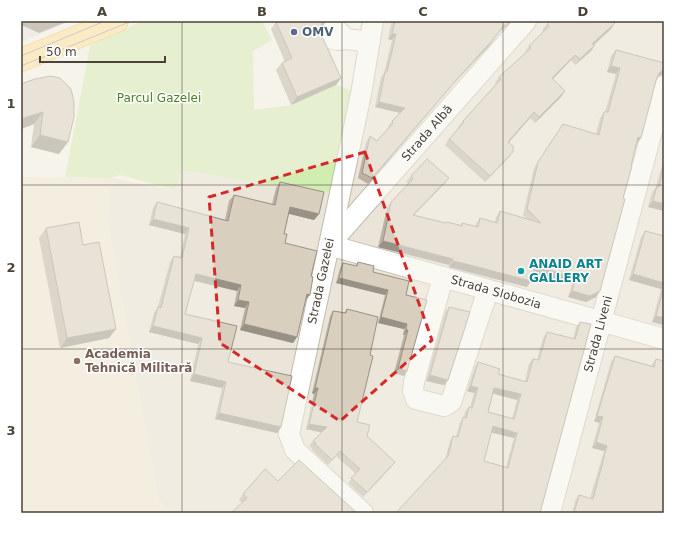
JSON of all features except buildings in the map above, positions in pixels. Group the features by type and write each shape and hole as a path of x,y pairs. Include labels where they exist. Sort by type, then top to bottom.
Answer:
{"main road":[{"path":"21,60 117,21"}],"street":[{"name":"Strada Gazelei","path":"363,513 295,450 289,434 361,94 374,21"},
{"name":"Strada Albă","path":"329,245 526,21"},
{"path":"329,29 335,28 346,39 370,42"},
{"name":"Strada Liveni","path":"550,513 664,86"},
{"name":"Strada Slobozia","path":"329,245 664,339"},
{"path":"443,277 414,382 413,391 416,399 444,406 452,402 488,290"}],"highlighted area":[{"path":"365,152 432,340 340,421 220,343 209,197"}],"shaded area":[{"path":"21,21 70,21 21,42"},
{"path":"368,21 664,21 664,513 169,513 158,498 108,224 111,178 175,190 181,171 340,194"},
{"name":"Academia Tehnică Militară","path":"21,177 111,178 108,224 158,498 169,513 21,513"}],"green space":[{"name":"Parcul Gazelei","path":"143,21 262,21 272,40 253,51 254,110 291,105 336,85 361,94 340,194 182,171 175,190 120,175 111,178 65,177 90,46 101,39"}],"tram line":[{"path":"21,56 105,21"},
{"path":"21,66 132,21"}],"place":[{"name":"OMV","path":"294,32"},
{"name":"ANAID ART GALLERY","path":"521,271"},
{"name":"Academia Tehnică Militară","path":"77,361"}]}
